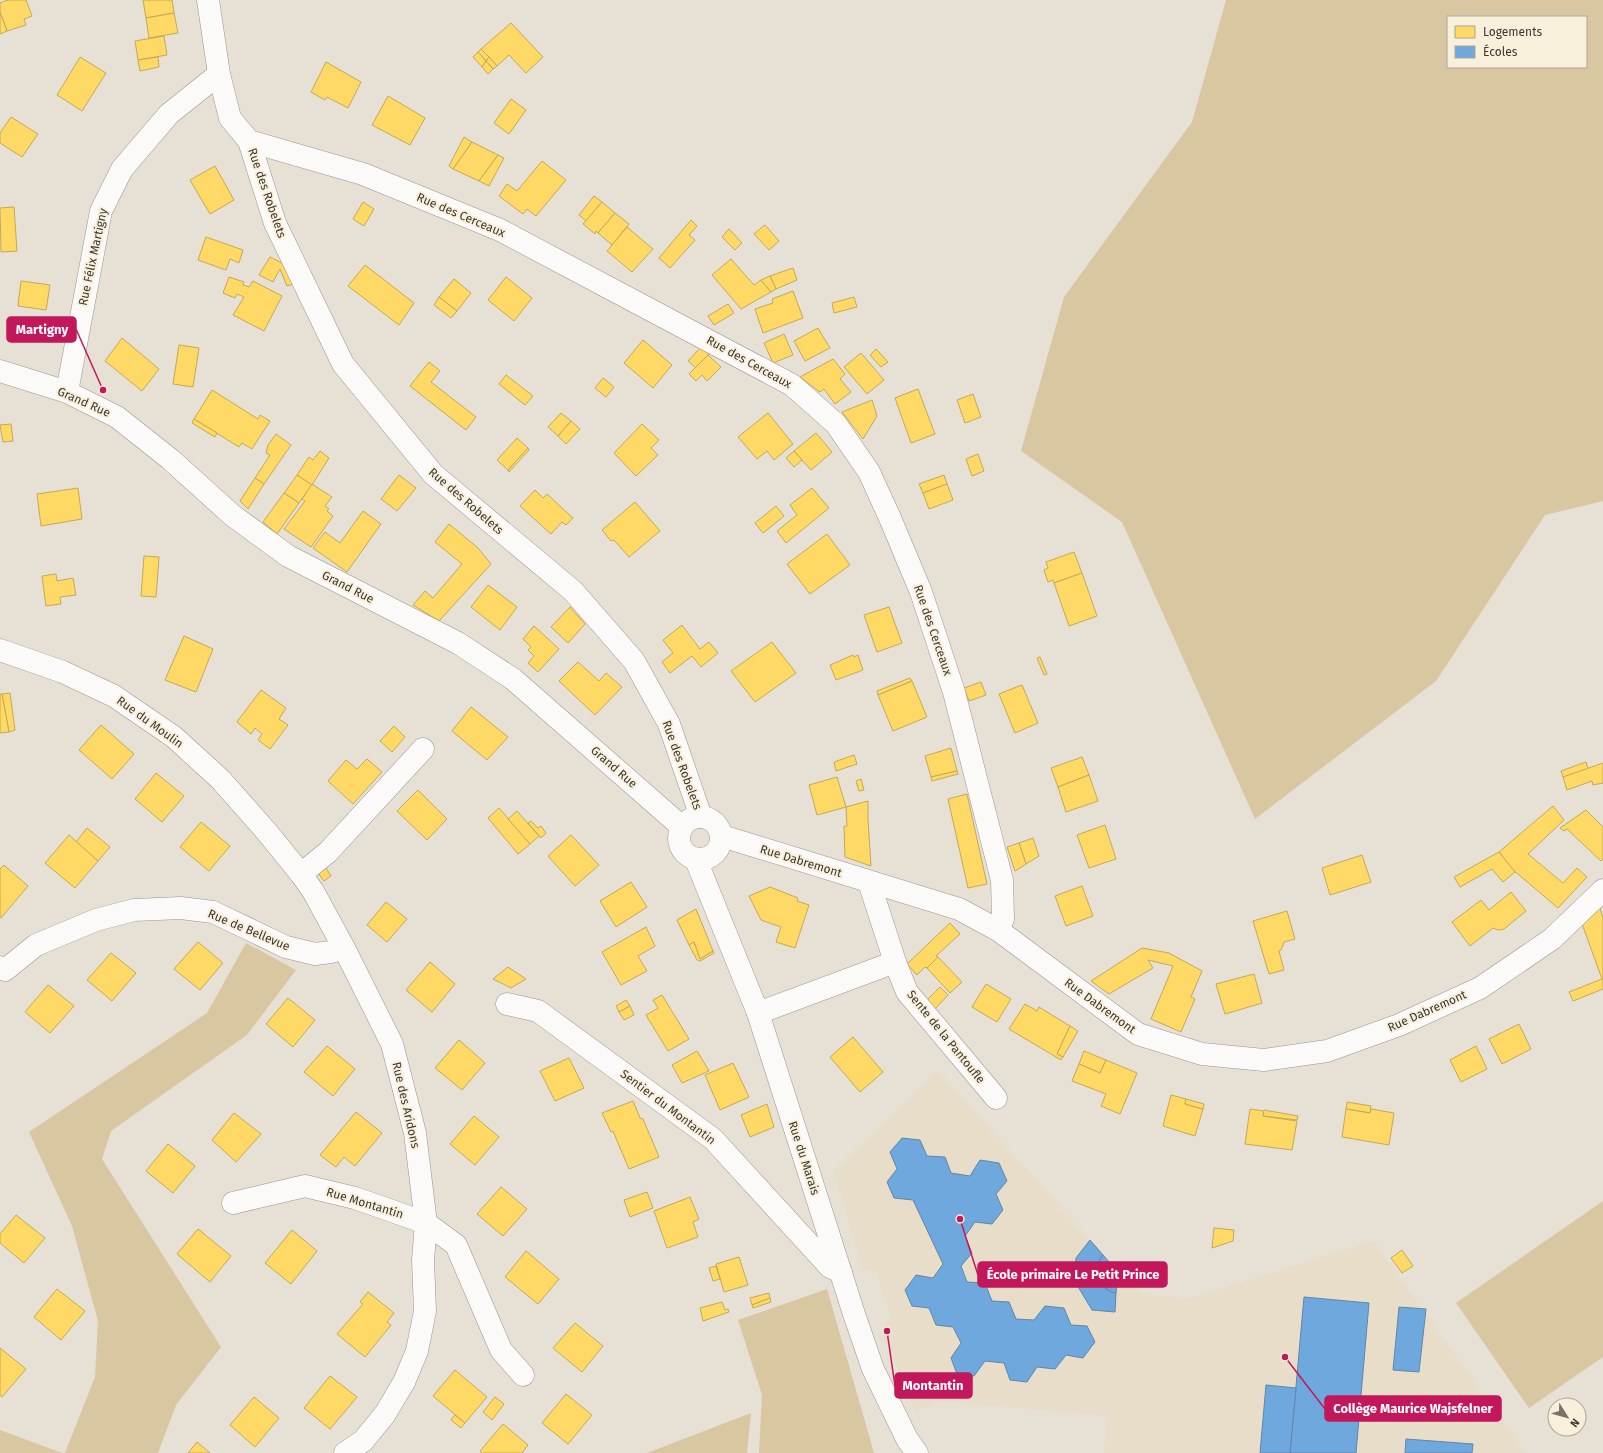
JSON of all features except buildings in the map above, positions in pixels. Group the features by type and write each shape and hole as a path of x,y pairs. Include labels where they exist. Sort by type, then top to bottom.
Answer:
{"street":[{"path":"208,0 219,74 230,118 249,141"},
{"name":"Rue Félix Martigny","path":"67,392 101,211 104,204 122,169 169,114 219,74"},
{"name":"Rue des Robelets","path":"249,141 275,223 343,364 433,474 573,591 634,660 669,724 701,817"},
{"name":"Rue des Cerceaux","path":"249,141 363,174 500,230 792,385 836,424 869,472 890,518 921,592 954,692 1002,880 1003,919 998,930"},
{"name":"Grand Rue","path":"0,371 67,392 117,417 170,459 232,516 288,556 458,643 513,679 682,827"},
{"name":"Rue du Moulin","path":"0,650 63,672 114,696 174,737 220,779 266,831 301,874"},
{"path":"301,874 328,852 423,749"},
{"path":"701,817 715,823 720,829 722,836 721,844 712,857 704,860 696,860 684,853 679,840 682,827 687,821 701,817"},
{"name":"Rue Dabremont","path":"722,836 959,909 998,930 1138,1034 1202,1054 1264,1060 1327,1050 1399,1025 1480,988 1552,939 1603,890"},
{"name":"Rue du Marais","path":"696,860 758,1013 873,1369 907,1439 917,1453"},
{"name":"Rue des Aridons","path":"301,874 313,891 344,948 392,1044 415,1133 426,1223 423,1260 425,1310 417,1351 404,1382 385,1414 363,1441 345,1453"},
{"name":"Sente de la Pantoufle","path":"870,882 895,962 907,992 996,1098"},
{"name":"Rue de Bellevue","path":"2,971 36,945 96,920 134,910 181,908 213,912 286,947 315,954 331,952 344,948"},
{"path":"758,1013 895,962"},
{"name":"Sentier du Montantin","path":"508,1004 538,1011 713,1139 830,1267 841,1272"},
{"name":"Rue Montantin","path":"233,1203 305,1186 355,1198 426,1223"},
{"path":"426,1223 456,1245 501,1350 523,1375"}],"shaded area":[{"path":"1226,0 1603,0 1603,501 1545,515 1436,681 1255,819 1122,522 1021,451 1064,297 1192,122"},
{"path":"246,943 296,970 247,1035 111,1131 102,1159 221,1347 176,1405 158,1453 65,1453 95,1377 98,1321 72,1226 29,1132 207,1013"},
{"path":"938,1071 1118,1272 1146,1295 1191,1298 1374,1241 1525,1453 1104,1453 1108,1416 941,1401 915,1412 881,1330 891,1318 876,1272 862,1268 834,1171"},
{"path":"1603,1201 1603,1357 1529,1408 1456,1303"},
{"path":"827,1289 874,1453 759,1453 762,1395 738,1320"},
{"path":"751,1413 747,1453 647,1453"},
{"path":"0,1430 62,1453 0,1453"}],"place":[{"name":"Martigny","path":"103,390"},
{"name":"École primaire Le Petit Prince","path":"960,1219"},
{"name":"Montantin","path":"887,1331"},
{"name":"Collège Maurice Wajsfelner","path":"1285,1357"}]}
